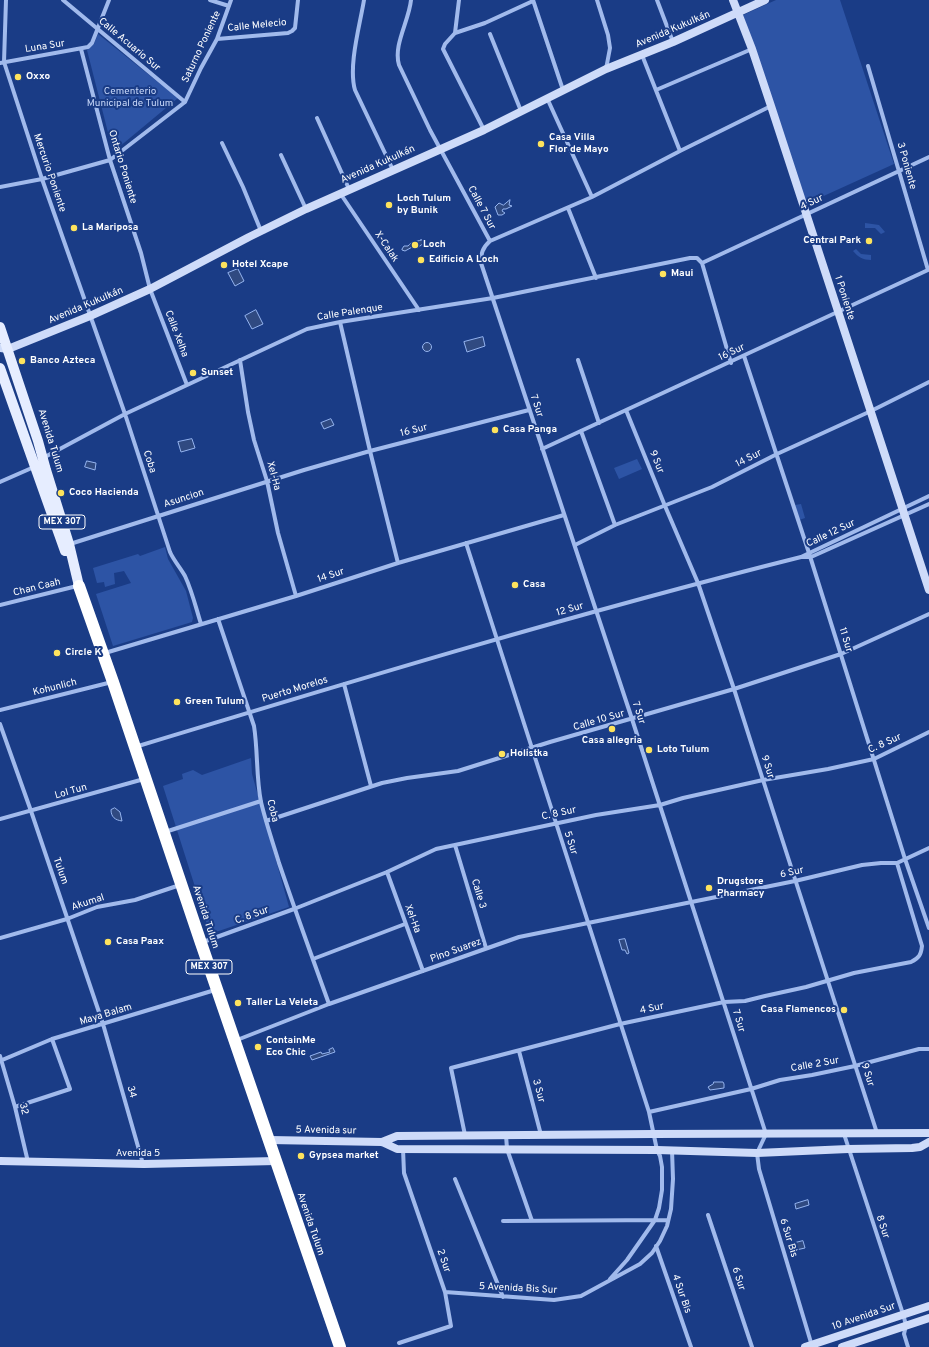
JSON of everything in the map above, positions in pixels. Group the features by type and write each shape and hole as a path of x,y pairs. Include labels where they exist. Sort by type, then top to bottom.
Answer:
{"highway":[{"name":"Avenida Tulum","path":"79,586 340,1347"}],"main road":[{"name":"Avenida Tulum","path":"0,327 4,348 43,458 69,544 79,586"},
{"name":"Avenida Tulum","path":"0,368 79,586"}],"street":[{"name":"Mercurio Poniente","path":"6,0 2,62 125,414"},
{"name":"Calle Acuario Sur","path":"63,0 185,102"},
{"path":"98,29 109,0"},
{"path":"210,0 229,6"},
{"name":"Saturno Poniente","path":"110,160 185,102 217,39 231,0"},
{"name":"Calle Melecio","path":"217,39 292,32 295,28 298,0"},
{"path":"364,0 352,69 353,81 355,90 392,170"},
{"name":"Calle 7 Sur","path":"412,0 409,16 398,50 398,65 430,130 490,241 484,246 481,253 481,263 493,298"},
{"path":"455,33 459,0"},
{"path":"597,0 608,35 610,48 606,69"},
{"path":"657,0 672,42"},
{"name":"1 Poniente","path":"732,0 752,49 929,590"},
{"name":"Avenida Kukulkán","path":"4,348 90,316 150,289 306,208 484,130 606,69 672,42 765,0"},
{"path":"484,130 443,49 445,44 455,33 485,23 533,1 563,90"},
{"name":"Luna Sur","path":"2,62 88,47 92,43 98,29"},
{"path":"490,34 521,111"},
{"name":"Ontario Poniente","path":"81,49 110,160 141,253 150,289"},
{"path":"656,90 752,49"},
{"path":"642,55 680,151"},
{"name":"3 Poniente","path":"868,66 928,270"},
{"path":"547,98 592,197"},
{"path":"490,241 592,197 771,106"},
{"path":"317,118 349,190"},
{"path":"222,143 262,230"},
{"path":"281,155 306,208"},
{"name":"4 Sur","path":"702,263 929,157"},
{"path":"0,188 42,179 110,160"},
{"name":"X-Calak","path":"340,193 419,310"},
{"path":"568,208 596,278"},
{"name":"Calle Palenque","path":"35,467 43,458 125,414 307,329 340,322 493,298 690,258 697,258 702,263"},
{"path":"702,263 731,363"},
{"name":"16 Sur","path":"542,450 928,270"},
{"name":"Calle Xelha","path":"150,289 187,385"},
{"name":"7 Sur","path":"493,298 632,719 766,1134"},
{"path":"340,322 398,563"},
{"name":"11 Sur","path":"744,356 810,555 905,859 929,928"},
{"name":"Xel-Ha","path":"240,360 250,426 267,481 278,533 296,596"},
{"path":"578,360 599,423"},
{"name":"14 Sur","path":"574,545 615,526 712,487 777,454 871,411 929,382"},
{"name":"16 Sur","path":"304,470 370,451 529,410"},
{"name":"9 Sur","path":"626,410 698,583 734,689 877,1133"},
{"name":"Coba","path":"125,414 173,559 182,571 188,584 200,624"},
{"path":"581,431 615,526"},
{"path":"0,482 35,467"},
{"name":"Asuncion","path":"69,544 304,470"},
{"name":"Calle 12 Sur","path":"810,555 904,512 929,496"},
{"name":"Calle 12 Sur","path":"801,558 904,512 929,504"},
{"name":"14 Sur","path":"103,654 296,596 398,563 564,515"},
{"name":"5 Sur","path":"466,543 649,1112 657,1150"},
{"name":"12 Sur","path":"344,684 596,611 698,583 801,558"},
{"name":"Chan Caah","path":"0,605 79,586"},
{"name":"Calle 10 Sur","path":"266,821 371,786 407,778 458,771 734,689 841,654 929,614"},
{"name":"Coba","path":"218,619 254,726 261,801 266,821 294,909 328,1004"},
{"name":"Kohunlich","path":"0,710 113,682"},
{"path":"344,684 371,786"},
{"name":"Puerto Morelos","path":"135,747 344,684"},
{"name":"Tulum","path":"0,724 103,1024"},
{"name":"C. 8 Sur","path":"201,943 294,909 387,872 436,849 555,823 660,805 683,798 763,780 828,769 874,759 929,732"},
{"name":"Lol Tun","path":"0,819 146,779"},
{"path":"164,832 261,801"},
{"name":"Calle 3","path":"455,845 486,948"},
{"path":"897,863 929,848"},
{"name":"4 Sur","path":"465,1135 451,1068 620,1024 724,1002 745,1001 828,981 854,973 911,962 918,958 922,953 922,946 897,863"},
{"name":"6 Sur","path":"690,902 795,881 862,865 897,863"},
{"name":"Xel-Ha","path":"387,872 423,971"},
{"name":"Akumal","path":"0,938 68,919 97,907 135,900 182,885"},
{"name":"Pino Suarez","path":"235,1041 328,1004 486,948 519,938 690,902"},
{"path":"313,960 405,924"},
{"name":"Maya Balam","path":"0,1059 52,1039 217,989"},
{"name":"34","path":"103,1024 144,1164"},
{"path":"15,1108 70,1089 52,1039"},
{"name":"Calle 2 Sur","path":"649,1112 751,1089 780,1080 812,1076 919,1049 929,1049"},
{"name":"3 Sur","path":"519,1051 541,1135"},
{"name":"32","path":"0,1059 15,1108 28,1162"},
{"name":"8 Sur","path":"844,1133 903,1314 906,1325 904,1334 908,1347"},
{"path":"757,1153 766,1134"},
{"path":"382,1142 397,1136 465,1135 929,1134"},
{"path":"506,1135 506,1150 532,1221"},
{"name":"5 Avenida sur","path":"270,1140 382,1142"},
{"path":"382,1142 397,1149 672,1150 757,1153 912,1148 920,1147 929,1142"},
{"name":"2 Sur","path":"399,1343 451,1326 445,1292 404,1173 403,1149"},
{"name":"5 Avenida Bis Sur","path":"610,1279 628,1260 655,1220 662,1190 662,1167 657,1150"},
{"name":"5 Avenida Bis Sur","path":"445,1292 554,1300 581,1296 640,1264 652,1254 664,1234 668,1220 671,1209 673,1179 672,1150"},
{"name":"6 Sur Bis","path":"757,1153 759,1169 810,1346"},
{"name":"Avenida 5","path":"0,1161 144,1164 276,1161"},
{"path":"455,1179 503,1297"},
{"name":"6 Sur","path":"708,1215 752,1347"},
{"path":"503,1221 668,1220"},
{"name":"4 Sur Bis","path":"656,1246 691,1347"},
{"name":"10 Avenida Sur","path":"810,1346 929,1306"},
{"path":"842,1347 929,1318"}],"green space":[{"path":"776,0 840,0 894,164 806,204 743,15"},
{"name":"Cementerio Municipal de Tulum","path":"98,34 178,98 113,152 87,50 94,44"},
{"path":"865,223 879,225 885,232 881,234 875,228 865,228"},
{"path":"856,249 861,254 871,255 871,260 863,259 853,251"},
{"path":"637,459 642,469 619,479 614,468"},
{"path":"801,504 805,518 799,520 795,505"},
{"path":"165,547 168,559 186,591 193,618 192,622 113,646 96,594 131,583 124,571 114,573 115,584 105,587 104,582 97,583 93,568 138,554 140,556"},
{"path":"251,758 252,774 289,907 210,934 163,786 183,779 182,774 193,770 202,775"}],"shaded area":[{"path":"510,200 509,205 512,206 503,209 502,211 505,213 498,215 495,207 499,203 503,205"},
{"path":"424,240 425,242 420,246 414,246 405,251 402,250 404,246 408,246 413,242"},
{"path":"238,269 244,281 235,286 228,273"},
{"path":"256,310 263,324 252,329 245,316"},
{"path":"483,337 485,346 467,352 464,342"},
{"path":"427,342 432,347 427,352 422,347"},
{"path":"331,419 334,425 324,429 321,423"},
{"path":"192,439 195,448 181,452 178,442"},
{"path":"87,461 96,463 95,470 85,467"},
{"path":"115,808 120,812 122,821 115,819 113,816 111,810"},
{"path":"625,939 629,953 627,954 625,950 622,950 619,940"},
{"path":"333,1048 335,1052 312,1060 310,1056 321,1052 322,1054 330,1052 329,1050"},
{"path":"714,1082 723,1082 724,1088 710,1090 708,1087"},
{"path":"808,1200 809,1205 796,1209 795,1204"},
{"path":"803,1241 805,1248 796,1250 795,1243"}],"place":[{"name":"Oxxo","path":"18,77"},
{"name":"Casa Villa Flor de Mayo","path":"541,144"},
{"name":"Loch Tulum by Bunik","path":"389,205"},
{"name":"La Mariposa","path":"74,228"},
{"name":"Central Park","path":"869,241"},
{"name":"Loch","path":"415,245"},
{"name":"Edificio A Loch","path":"421,260"},
{"name":"Hotel Xcape","path":"224,265"},
{"name":"Maui","path":"663,274"},
{"name":"Banco Azteca","path":"22,361"},
{"name":"Sunset","path":"193,373"},
{"name":"Casa Panga","path":"495,430"},
{"name":"Coco Hacienda","path":"61,493"},
{"name":"Casa","path":"515,585"},
{"name":"Circle K","path":"57,653"},
{"name":"Green Tulum","path":"177,702"},
{"name":"Casa allegria","path":"612,729"},
{"name":"Loto Tulum","path":"649,750"},
{"name":"Holistka","path":"502,754"},
{"name":"Drugstore Pharmacy","path":"709,888"},
{"name":"Casa Paax","path":"108,942"},
{"name":"Taller La Veleta","path":"238,1003"},
{"name":"Casa Flamencos","path":"844,1010"},
{"name":"ContainMe Eco Chic","path":"258,1047"},
{"name":"Gypsea market","path":"301,1156"}]}
